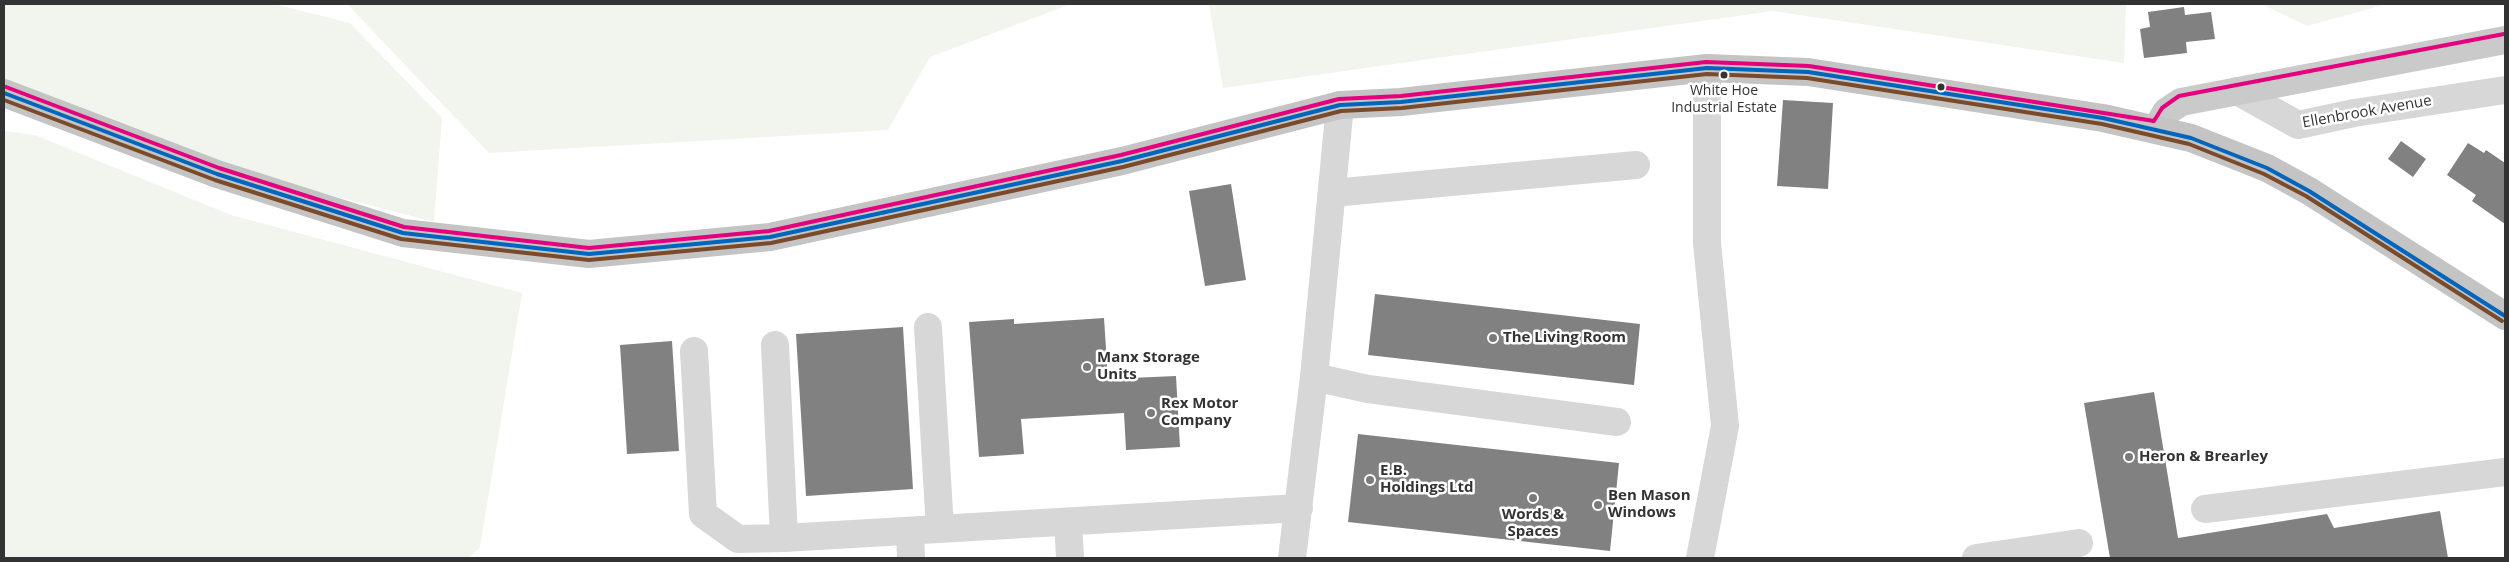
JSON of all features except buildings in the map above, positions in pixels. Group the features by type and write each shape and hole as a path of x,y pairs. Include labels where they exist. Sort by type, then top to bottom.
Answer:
{"highway":[{"path":"4,93 217,174 403,233 589,254 770,236 1122,161 1340,105 1401,102 1706,68 1808,72 2103,118 2156,128 2208,144 2267,168 2309,191 2505,316"}],"main road":[{"path":"2156,128 2166,112 2181,102 2505,40"}],"street":[{"path":"1700,558 1725,426 1707,243 1706,68"},
{"name":"Ellenbrook Avenue","path":"2237,91 2298,125 2354,113 2505,90"},
{"path":"1292,558 1314,376 1340,105"},
{"path":"1332,193 1636,165"},
{"path":"928,327 940,529"},
{"path":"775,345 784,538"},
{"path":"694,351 703,514 738,539 784,538 1299,508"},
{"path":"1314,376 1368,388 1617,422"},
{"path":"2205,509 2505,472"},
{"path":"1068,522 1070,558"},
{"path":"910,531 911,558"},
{"path":"1976,558 2078,543"}],"shaded area":[{"path":"4,4 274,4 350,23 442,118 434,222 254,175 4,80"},
{"path":"347,4 1071,4 930,57 888,130 489,153"},
{"path":"1209,4 2126,4 2124,63 1773,11 1223,88"},
{"path":"2261,4 2387,4 2307,26"},
{"path":"4,131 35,135 231,215 522,293 480,547 469,558 4,558"}],"transit line":[{"path":"6,87 219,168 404,227 589,248 769,231 1121,155 1339,99 1401,96 1706,62 1809,66 2154,121 2162,108 2179,96 2504,34"},
{"path":"4,93 217,174 403,233 589,254 770,237 1122,161 1340,105 1401,102 1707,68 1808,72 2103,118 2191,138 2267,168 2309,191 2505,316"},
{"path":"4,100 215,180 401,239 589,260 771,243 1123,167 1341,111 1402,108 1707,74 1807,78 2102,124 2189,144 2264,174 2306,196 2502,321"}],"place":[{"name":"White Hoe Industrial Estate","path":"1724,75"},
{"name":"The Living Room","path":"1493,338"},
{"name":"Manx Storage Units","path":"1087,367"},
{"name":"Rex Motor Company","path":"1151,413"},
{"name":"Heron & Brearley","path":"2129,457"},
{"name":"E.B. Holdings Ltd","path":"1370,480"},
{"name":"Words & Spaces","path":"1533,498"},
{"name":"Ben Mason Windows","path":"1598,505"}]}
